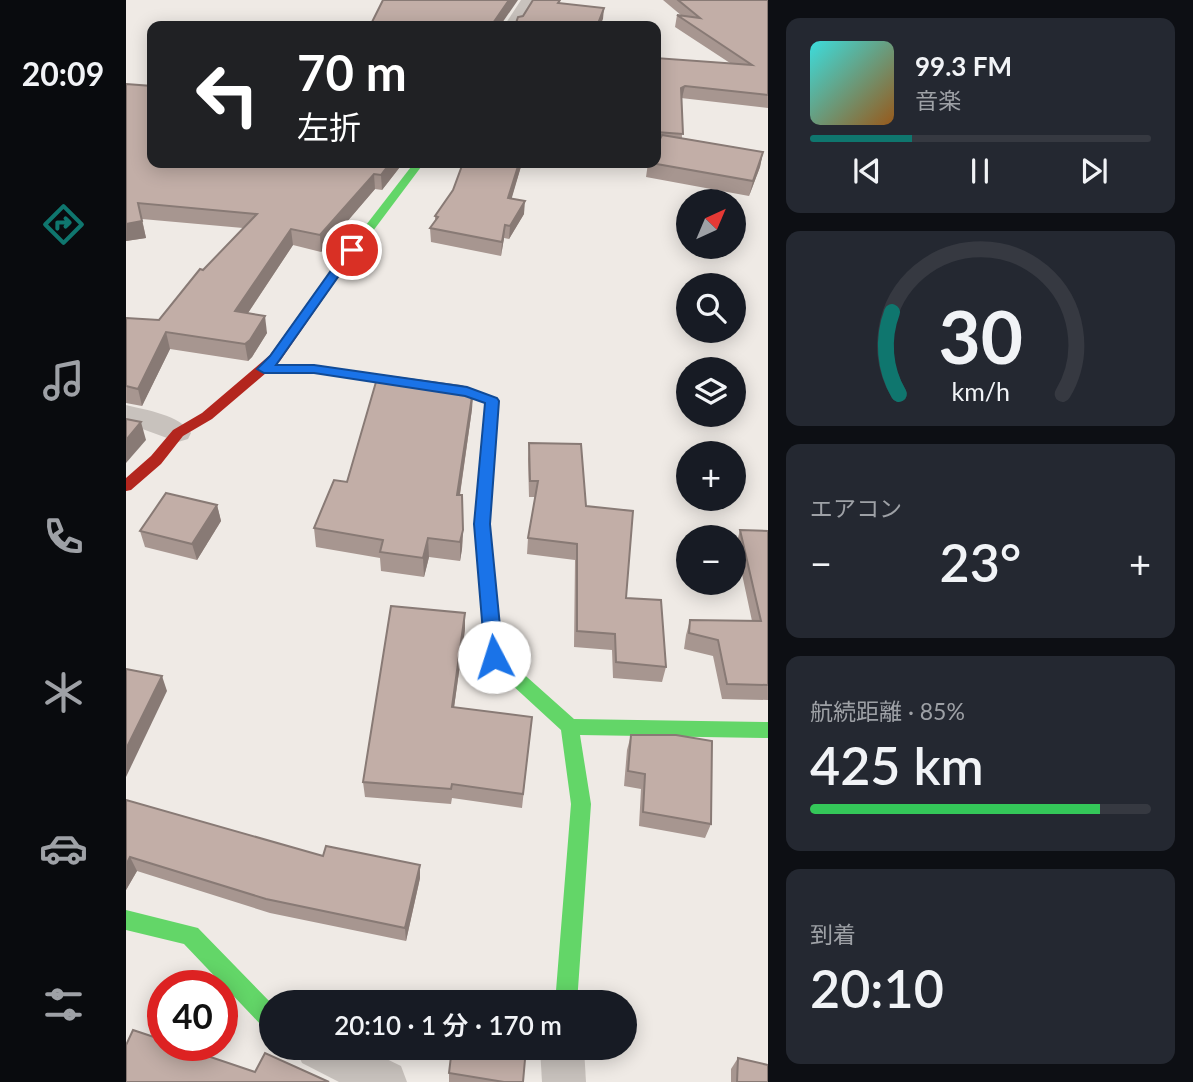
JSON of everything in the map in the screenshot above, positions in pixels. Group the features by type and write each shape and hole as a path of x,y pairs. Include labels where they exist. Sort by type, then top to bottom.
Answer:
{"street":[{"path":"515,21 529,0"},
{"path":"126,486 156,460 178,433 207,416 275,358 352,250 415,168"},
{"path":"264,369 314,369 467,392 492,401 482,524 494,657 570,727 581,804 567,990"},
{"path":"126,414 150,420 178,433"},
{"path":"570,727 768,730"},
{"path":"126,920 190,935 259,1007"},
{"path":"341,1060 385,1082"},
{"path":"563,1060 564,1082"}],"building":[{"path":"383,0 509,0 494,21 372,21"},
{"path":"533,0 560,0 558,3 604,8 599,21 517,21 518,17 523,16"},
{"path":"678,0 768,0 768,95 685,86 681,88 683,134 661,132 661,58 752,65 677,15 700,18"},
{"path":"126,84 147,86 147,168 386,168 381,175 374,174 320,235 291,229 235,311 265,316 250,340 245,344 166,332 138,389 126,386 126,318 159,320 200,269 203,270 257,214 138,203 142,221 126,224"},
{"path":"662,135 763,152 753,181 661,165"},
{"path":"461,168 517,168 508,198 525,201 510,226 505,225 502,242 430,228 453,190"},
{"path":"378,375 473,390 457,495 462,495 463,530 460,542 428,538 423,558 380,552 383,540 314,528 334,480 347,482"},
{"path":"126,419 141,422 126,440"},
{"path":"529,443 581,444 586,506 633,511 626,598 661,600 666,667 616,662 615,634 577,631 577,544 528,538 538,481 530,481"},
{"path":"166,493 217,505 192,544 140,531"},
{"path":"746,530 768,531 768,685 727,684 718,640 689,633 690,620 761,621 746,556"},
{"path":"391,606 465,613 452,707 532,717 523,794 452,784 451,789 363,782"},
{"path":"126,669 162,676 126,749"},
{"path":"631,735 676,735 712,741 711,824 643,812 645,774 628,771"},
{"path":"126,800 323,856 326,846 420,865 405,928 266,899 130,857 126,865"},
{"path":"133,1030 147,1035 147,1061 222,1061 255,1072 261,1060 280,1060 329,1082 126,1082 126,1045"},
{"path":"738,1058 768,1065 768,1082 737,1082"},
{"path":"451,1060 525,1060 523,1082 504,1082 449,1073"}],"traffic: fast":[{"path":"336,272 415,168"},
{"path":"503,666 570,727 768,730"},
{"path":"567,990 581,804 570,727"},
{"path":"126,920 190,935 259,1007"}],"traffic: slow":[{"path":"264,369 314,369 467,392 492,401 482,524 494,657 503,666"}],"traffic: jam":[{"path":"126,486 156,460 178,433 207,416 275,358 336,272"}],"route":[{"path":"352,250 275,358 264,369 314,369 467,392 492,401 482,524 494,657"}]}
